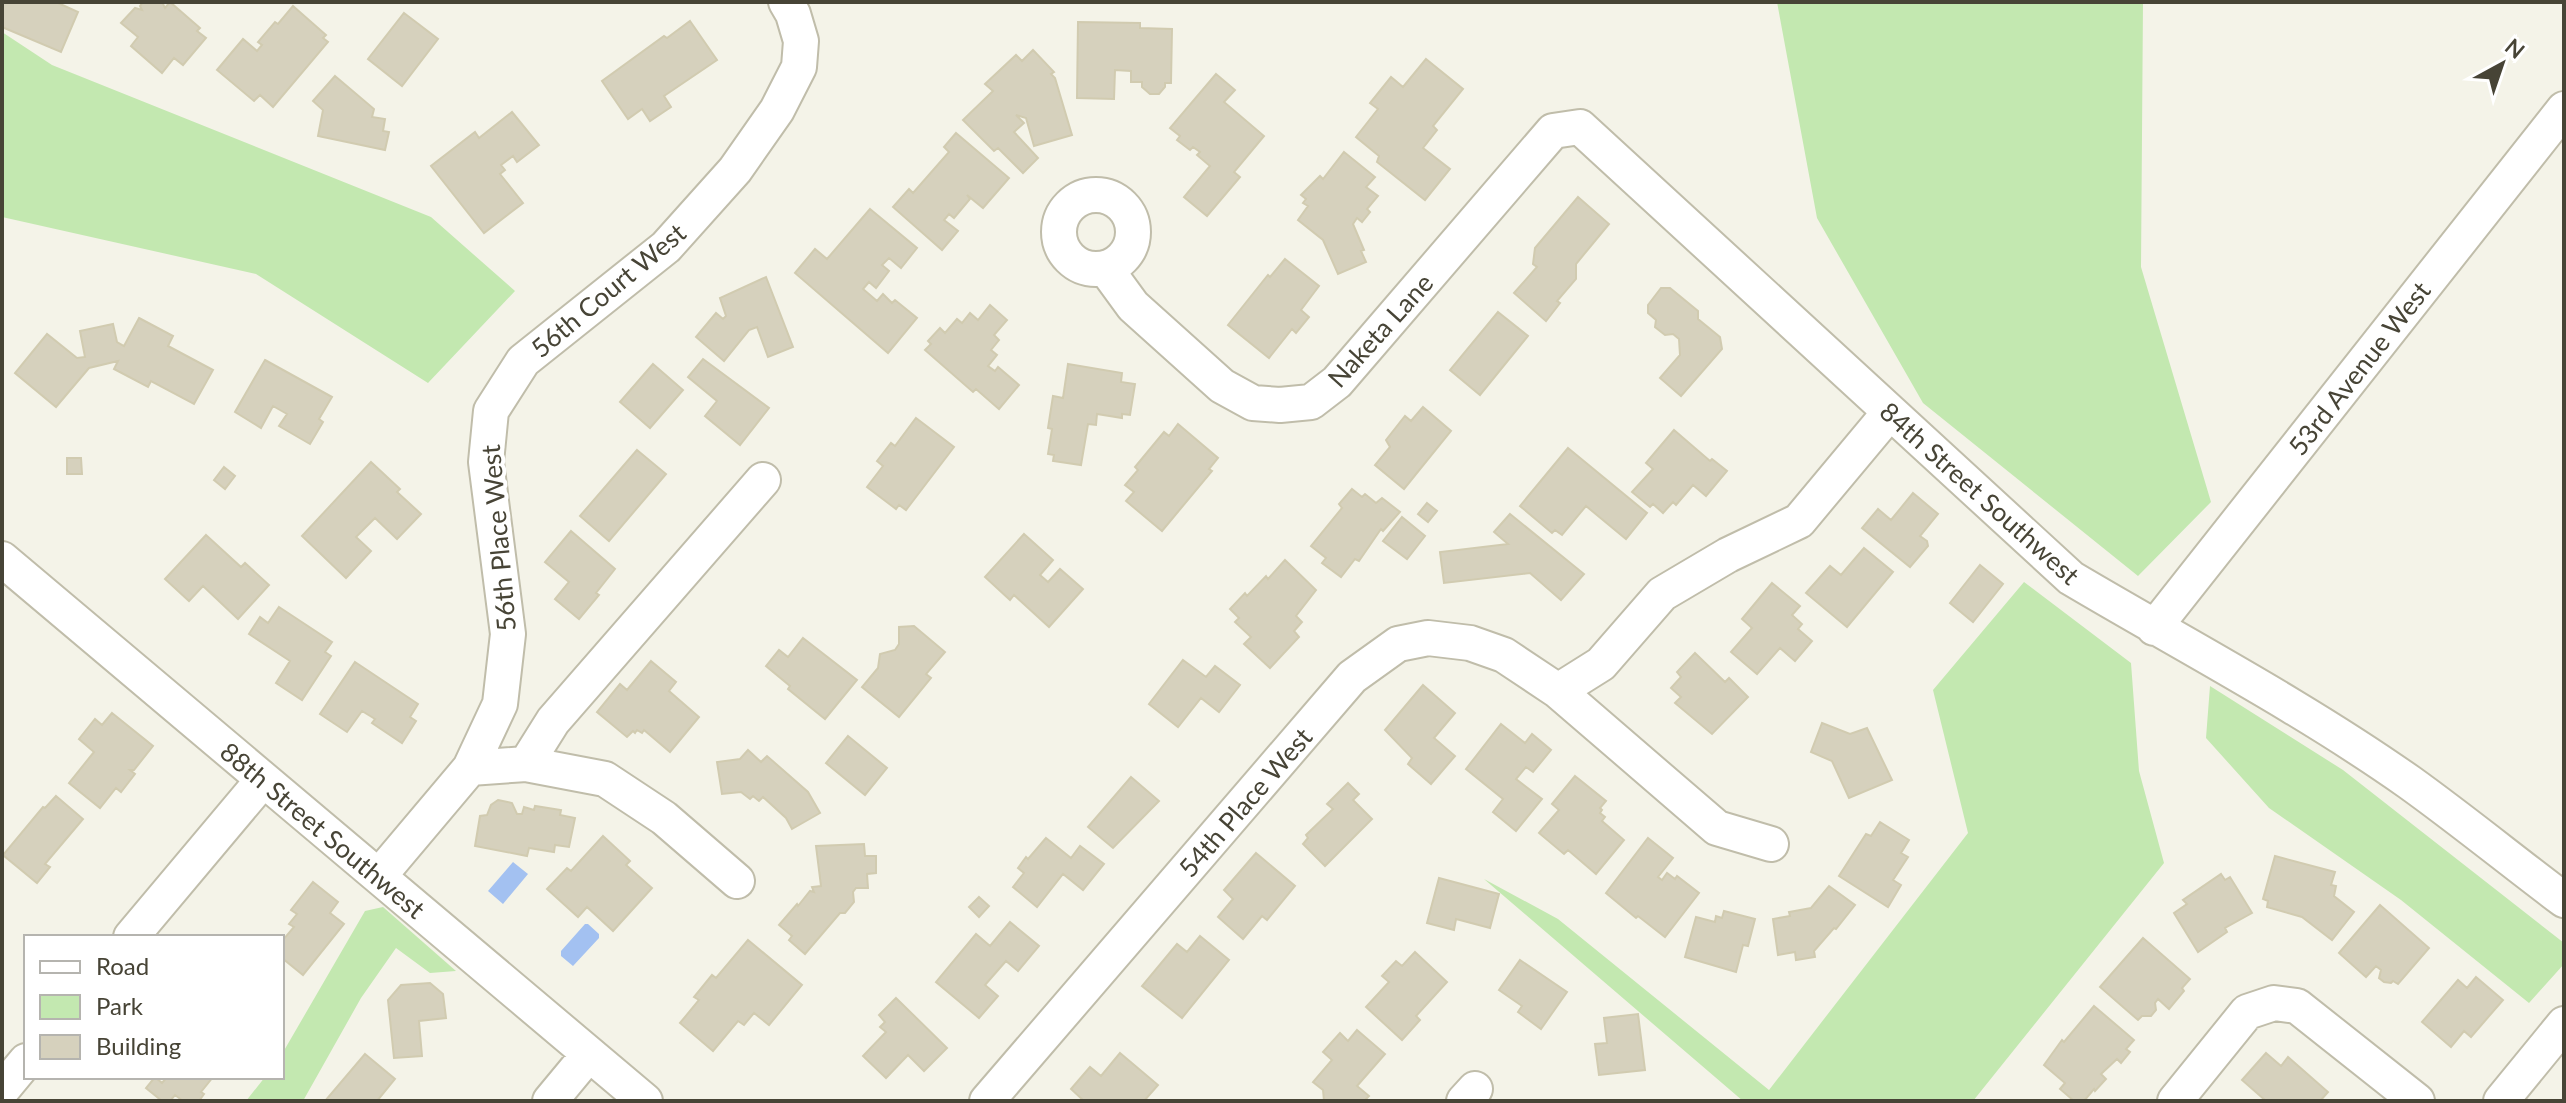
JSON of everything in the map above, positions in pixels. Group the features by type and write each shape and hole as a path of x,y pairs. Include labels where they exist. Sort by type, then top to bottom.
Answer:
{"street":[{"name":"56th Court West","path":"523,361 666,247 735,170 777,110 799,67 801,41 789,8"},
{"name":"53rd Avenue West","path":"2154,628 2564,109"},
{"name":"84th Street Southwest","path":"1553,131 1580,127 2071,578 2154,628 2223,664 2408,782 2564,900"},
{"name":"Naketa Lane","path":"1106,269 1133,306 1222,386 1253,403 1280,405 1311,402 1337,382 1553,131"},
{"name":"56th Place West","path":"379,876 470,768 500,704 508,634 486,462 491,411 523,361"},
{"path":"1558,691 1601,664 1662,594 1728,555 1799,521 1890,412"},
{"path":"526,764 553,721 763,480"},
{"name":"88th Street Southwest","path":"2,559 645,1101"},
{"name":"54th Place West","path":"987,1101 1352,677 1398,644 1428,638 1470,643 1504,655 1558,691 1717,828 1771,844"},
{"path":"470,768 526,764 605,779 664,818 737,881"},
{"path":"133,935 262,781"},
{"path":"2175,1101 2247,1012 2274,1003 2297,1006 2417,1101"},
{"path":"2501,1101 2564,1024"},
{"path":"550,1101 589,1054"},
{"path":"2,1090 24,1063"}],"green space":[{"path":"1777,2 2143,2 2141,267 2211,502 2138,576 1923,403 1817,218"},
{"path":"2,32 52,65 431,217 515,291 428,383 256,274 2,217"},
{"path":"2024,582 2131,663 2139,771 2164,863 1973,1101 1743,1101 1484,879 1558,919 1769,1090 1968,833 1933,690"},
{"path":"2210,686 2343,770 2564,943 2564,964 2529,1003 2401,900 2269,808 2206,738"},
{"path":"383,907 456,971 430,973 396,948 361,998 303,1101 246,1101 263,1079 284,1079 284,1051 365,911"}],"water":[{"path":"513,862 528,874 503,904 488,891"},
{"path":"585,924 599,934 599,938 573,966 561,956 561,951"}],"building":[{"path":"3,2 56,2 78,12 61,52 2,27"},
{"path":"143,2 162,2 165,8 170,2 200,28 197,31 206,38 183,65 174,58 162,73 131,46 138,37 121,23 135,8 142,10 140,6"},
{"path":"293,6 326,35 323,38 328,42 273,107 260,95 254,101 217,70 243,39 257,51 262,45 258,42"},
{"path":"404,13 438,39 402,86 368,59"},
{"path":"690,21 717,60 664,96 671,107 650,121 642,109 628,119 602,81"},
{"path":"1078,22 1140,23 1140,28 1172,29 1171,83 1165,83 1159,94 1150,94 1142,87 1142,82 1131,82 1131,71 1115,70 1114,99 1077,98"},
{"path":"1033,50 1054,72 1051,74 1055,78 1072,135 1034,146 1026,118 1016,115 1024,123 1014,132 1038,158 1023,173 998,148 994,151 963,120 993,91 985,84 1016,55 1022,61"},
{"path":"1426,59 1463,89 1433,126 1437,130 1423,148 1450,169 1425,200 1377,162 1379,156 1356,137 1378,109 1370,103 1391,77 1403,87"},
{"path":"1216,74 1235,90 1224,102 1264,136 1234,172 1240,177 1207,216 1184,197 1210,166 1197,155 1200,152 1193,147 1190,150 1177,140 1180,136 1170,128"},
{"path":"335,76 374,109 372,117 385,119 383,131 389,132 385,150 318,136 323,110 313,101"},
{"path":"512,112 539,145 517,162 513,156 501,165 505,170 500,174 523,203 484,233 431,166 475,132 479,138"},
{"path":"956,133 1009,178 983,208 967,195 970,199 954,218 949,214 944,220 958,231 942,250 893,207 909,189 913,193 949,152 944,147"},
{"path":"1344,152 1375,177 1366,187 1378,196 1367,209 1370,212 1362,222 1357,218 1353,224 1366,262 1338,274 1323,240 1298,220 1308,206 1303,203 1306,199 1301,195 1320,176 1323,179"},
{"path":"1578,197 1609,224 1576,264 1576,279 1557,301 1560,303 1546,321 1514,293 1537,267 1533,264 1535,248"},
{"path":"870,209 917,248 901,268 889,258 882,265 889,271 876,288 869,282 863,289 877,301 883,294 892,303 895,300 917,318 888,353 795,273 815,249 827,259"},
{"path":"1285,259 1319,286 1301,310 1309,317 1296,333 1292,329 1269,358 1228,325 1268,275 1270,277"},
{"path":"766,277 793,347 768,357 757,327 749,330 724,361 696,337 716,313 723,319 726,316 720,298"},
{"path":"1661,288 1670,288 1698,311 1698,319 1720,337 1722,349 1681,396 1660,378 1680,355 1679,339 1673,334 1665,335 1655,327 1656,320 1648,313 1648,305"},
{"path":"990,305 1007,320 994,335 999,340 991,350 997,355 988,366 995,371 998,367 1019,385 999,409 976,389 973,392 925,350 931,344 928,341 940,328 945,333 957,319 962,323 970,313 978,320"},
{"path":"1498,312 1528,336 1480,395 1450,370"},
{"path":"139,318 173,336 168,346 213,370 194,404 151,381 148,387 114,369 118,361 89,368 56,407 15,373 47,334 77,358 85,357 80,331 113,324 117,342 124,346"},
{"path":"703,359 769,408 740,445 705,416 717,401 688,377"},
{"path":"265,360 332,397 319,419 323,422 310,444 279,426 287,414 273,406 261,428 235,412"},
{"path":"653,364 683,390 650,428 620,402"},
{"path":"1068,364 1122,373 1121,382 1135,384 1130,415 1122,414 1122,418 1097,414 1096,425 1088,424 1081,465 1053,461 1054,455 1048,454 1053,396 1063,398"},
{"path":"1423,407 1451,431 1404,489 1375,465 1390,447 1386,440 1405,416 1411,421"},
{"path":"916,418 954,447 906,510 899,505 896,509 867,487 883,466 877,461 891,443 895,446"},
{"path":"1178,424 1218,458 1209,469 1212,471 1162,531 1126,501 1134,492 1125,485 1138,470 1135,467 1164,432 1169,436"},
{"path":"1674,430 1710,461 1712,459 1727,471 1706,496 1693,485 1676,505 1673,502 1663,513 1632,492 1653,469 1646,463"},
{"path":"1568,448 1647,513 1626,539 1586,506 1562,535 1555,530 1552,533 1520,506"},
{"path":"637,450 666,474 609,541 580,516"},
{"path":"67,458 81,458 82,474 67,474"},
{"path":"371,462 421,514 397,539 375,518 356,537 371,551 346,578 302,536"},
{"path":"224,467 235,476 225,489 214,480"},
{"path":"1352,489 1376,503 1382,498 1400,512 1383,531 1381,529 1359,561 1355,559 1341,577 1322,563 1326,558 1311,546 1342,508 1339,504"},
{"path":"1913,493 1938,514 1920,536 1928,546 1910,567 1862,528 1878,509 1891,520"},
{"path":"1427,503 1437,511 1428,522 1418,514"},
{"path":"1510,514 1584,574 1561,600 1530,573 1444,583 1440,552 1508,544 1494,532"},
{"path":"1402,517 1425,536 1407,559 1383,541"},
{"path":"571,531 615,569 579,619 555,599 569,582 545,562"},
{"path":"1024,534 1053,560 1040,575 1048,582 1060,569 1083,589 1049,627 1014,595 1010,600 985,577"},
{"path":"206,535 241,567 245,563 269,585 238,619 203,586 189,601 165,579"},
{"path":"1864,548 1893,572 1847,627 1806,593 1830,566 1841,575"},
{"path":"1285,560 1316,590 1296,616 1302,622 1294,631 1299,637 1270,668 1244,644 1251,637 1235,622 1239,618 1230,609 1266,576 1268,579"},
{"path":"1980,565 2003,584 1973,622 1950,603"},
{"path":"1772,583 1800,606 1792,615 1802,624 1798,629 1812,641 1795,661 1780,648 1757,674 1731,652 1752,628 1742,619"},
{"path":"279,607 332,642 325,652 331,656 302,700 276,683 290,661 249,634 260,617 268,623"},
{"path":"914,626 945,652 926,674 931,678 899,717 862,687 878,668 880,654 895,650 899,644 899,627"},
{"path":"803,638 857,680 825,719 788,689 790,686 766,666 779,650 788,657"},
{"path":"1695,653 1725,682 1729,678 1748,697 1712,734 1675,703 1681,697 1671,688 1681,677 1677,672"},
{"path":"1183,660 1206,677 1215,666 1240,685 1219,712 1201,698 1178,727 1149,704"},
{"path":"651,661 676,682 669,691 699,717 670,752 644,730 642,733 633,731 627,737 597,712 620,684 627,690"},
{"path":"355,662 418,704 410,717 416,721 402,743 372,723 375,719 362,711 347,732 320,714"},
{"path":"1423,685 1455,713 1434,738 1455,756 1431,784 1408,764 1412,758 1385,730"},
{"path":"112,713 153,746 134,770 130,770 135,774 121,792 116,788 100,808 69,783 94,752 79,739 95,719 102,725"},
{"path":"1822,723 1850,734 1867,728 1892,780 1849,798 1832,761 1811,752"},
{"path":"1501,724 1525,743 1532,734 1551,750 1533,772 1526,767 1516,779 1542,799 1516,831 1493,812 1503,799 1466,769"},
{"path":"848,736 887,768 865,795 826,763"},
{"path":"748,750 761,762 767,756 808,792 820,813 792,829 786,818 763,797 759,801 741,792 722,794 717,762 740,759"},
{"path":"1575,776 1606,801 1600,808 1600,813 1605,817 1602,821 1624,840 1596,874 1568,850 1564,854 1539,833 1559,810 1552,804"},
{"path":"1131,777 1159,801 1113,848 1088,827"},
{"path":"1348,783 1359,794 1353,800 1372,819 1325,866 1303,844 1308,838 1306,835 1333,809 1327,804"},
{"path":"56,796 83,819 45,864 50,867 37,883 3,855"},
{"path":"498,800 512,803 517,814 522,814 524,807 534,810 535,806 561,810 560,815 575,818 569,847 555,845 554,852 529,848 527,856 475,846 480,816 487,815 491,805"},
{"path":"1880,822 1909,840 1901,853 1908,857 1893,880 1901,885 1888,907 1839,876 1866,834 1871,836"},
{"path":"603,836 630,861 626,865 652,888 613,931 587,907 578,917 547,889 567,868 571,871"},
{"path":"1046,838 1071,858 1080,846 1104,864 1083,890 1063,874 1037,907 1013,887 1024,873 1018,868"},
{"path":"1648,838 1673,858 1658,877 1662,880 1667,873 1675,879 1677,876 1699,893 1665,937 1606,893"},
{"path":"864,844 865,856 876,856 876,873 867,874 868,888 856,888 853,892 854,902 845,913 840,913 805,954 789,940 792,936 779,925 810,891 814,892 812,887 821,886 816,846"},
{"path":"1256,853 1295,886 1267,920 1262,916 1243,939 1218,917 1233,899 1224,890"},
{"path":"2275,856 2335,872 2331,885 2336,886 2334,896 2354,912 2332,940 2302,917 2267,907 2268,901 2263,899"},
{"path":"2221,874 2225,880 2230,877 2252,913 2225,928 2227,932 2198,952 2174,913 2187,904 2183,900"},
{"path":"1439,878 1499,894 1490,928 1456,919 1454,930 1427,923"},
{"path":"313,882 338,902 330,913 344,924 303,975 284,960 284,939 294,927 289,924 297,914 291,910"},
{"path":"1829,886 1855,905 1814,951 1815,957 1796,960 1795,952 1778,955 1773,919 1811,908"},
{"path":"979,897 989,906 979,917 969,907"},
{"path":"2380,905 2429,948 2398,984 2379,978 2381,970 2376,966 2366,977 2339,953"},
{"path":"1724,911 1755,919 1748,946 1743,945 1736,972 1685,957 1696,917 1715,922 1716,916 1722,918"},
{"path":"1010,922 1039,946 1018,971 1006,961 985,985 998,996 979,1018 936,982 976,934 990,946"},
{"path":"1200,936 1229,960 1182,1018 1142,986 1177,944 1187,952"},
{"path":"2143,938 2190,979 2169,1009 2158,999 2151,1016 2142,1016 2138,1020 2100,987"},
{"path":"748,940 802,985 769,1025 754,1013 744,1025 738,1021 713,1051 680,1023 699,1000 694,997 712,975 716,978"},
{"path":"1415,952 1447,982 1416,1016 1420,1020 1402,1040 1366,1007 1389,982 1382,976 1396,961 1402,966"},
{"path":"1520,960 1567,992 1541,1029 1518,1012 1522,1006 1499,990"},
{"path":"2476,977 2503,1000 2471,1037 2464,1031 2451,1047 2422,1022 2458,980 2467,988"},
{"path":"430,983 443,994 446,1018 419,1021 422,1056 394,1058 388,1000 401,985"},
{"path":"896,998 947,1048 924,1071 908,1055 886,1078 863,1056 886,1032 880,1027 885,1022 879,1015"},
{"path":"2094,1006 2134,1040 2126,1049 2130,1052 2121,1063 2117,1059 2101,1074 2106,1079 2095,1091 2084,1101 2074,1101 2060,1089 2065,1083 2044,1065 2062,1040 2064,1042"},
{"path":"1638,1014 1645,1070 1599,1075 1595,1044 1607,1043 1604,1018"},
{"path":"1357,1030 1385,1054 1357,1086 1369,1096 1364,1101 1324,1101 1323,1090 1313,1082 1332,1060 1323,1052 1340,1033 1348,1041"},
{"path":"1120,1053 1158,1085 1144,1101 1084,1101 1071,1089 1090,1067 1101,1076"},
{"path":"2266,1053 2281,1066 2288,1057 2328,1092 2320,1101 2266,1101 2242,1080"},
{"path":"365,1054 395,1079 377,1101 325,1101"},
{"path":"153,1079 162,1083 165,1079 211,1079 201,1092 204,1094 199,1101 183,1101 175,1095 170,1101 162,1101 146,1088"}]}
